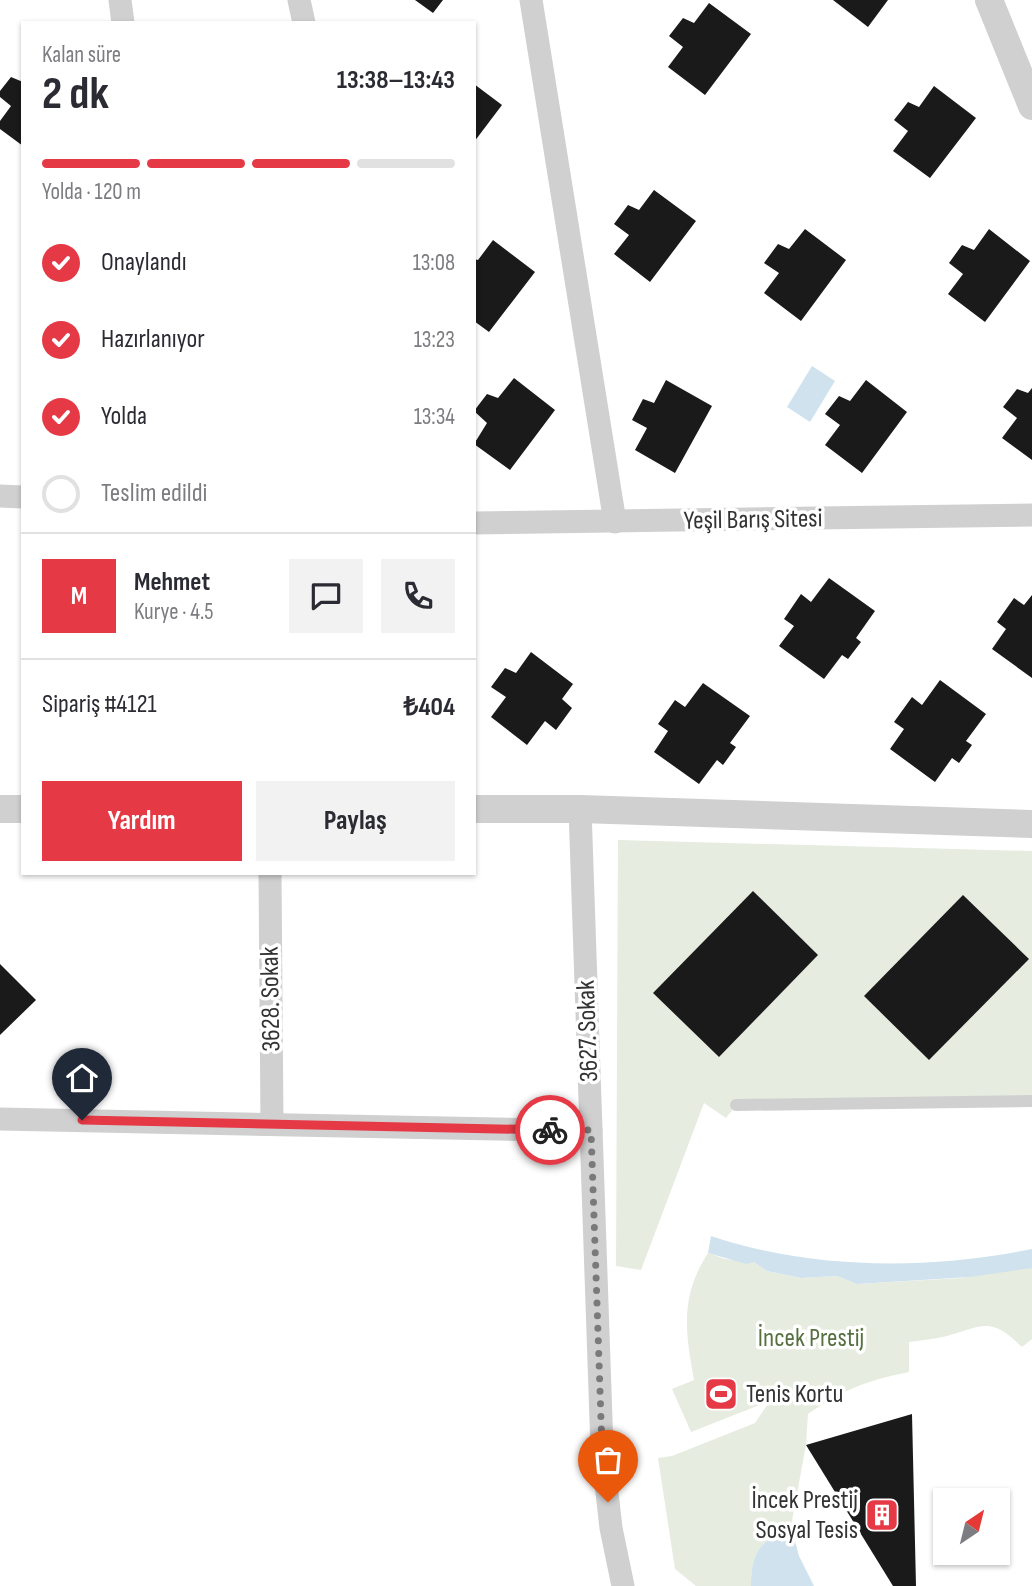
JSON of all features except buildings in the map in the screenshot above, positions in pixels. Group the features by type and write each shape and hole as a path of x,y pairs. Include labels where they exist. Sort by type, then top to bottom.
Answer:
{"street":[{"path":"120,0 123,21"},
{"path":"299,0 304,21"},
{"path":"531,0 615,522"},
{"path":"989,0 1032,106"},
{"path":"0,496 21,497"},
{"name":"Yeşil Barış Sitesi","path":"476,523 1032,515"},
{"path":"0,810 21,809"},
{"path":"476,809 580,809 1032,824"},
{"name":"3627. Sokak","path":"580,809 602,1448 611,1528 623,1586"},
{"name":"3628. Sokak","path":"270,875 272,1124"},
{"path":"0,1119 591,1130"}],"lane":[{"path":"736,1105 1032,1101"}],"green space":[{"path":"618,840 1032,851 1032,1101 736,1105 726,1118 704,1103 641,1270 616,1266"},
{"name":"İncek Prestij","path":"708,1253 725,1259 754,1262 767,1271 801,1278 837,1276 857,1284 961,1278 1032,1267 1032,1339 1022,1347 1002,1331 986,1326 909,1342 909,1372 856,1387 808,1414 806,1445 791,1526 760,1548 753,1564 751,1586 696,1586 675,1569 658,1458 672,1456 755,1423 770,1401 691,1432 672,1389 694,1380 688,1345 687,1314 693,1284"}],"water":[{"path":"812,366 835,381 810,422 787,407"},
{"path":"711,1236 789,1255 870,1263 952,1261 1032,1249 1032,1268 970,1277 857,1284 837,1276 801,1278 767,1271 754,1262 746,1264 708,1253"},
{"path":"791,1526 799,1556 814,1586 751,1586 753,1564 760,1548"}],"way so far":[{"path":"550,1130 591,1130 602,1448 608,1502"}],"place":[{"name":"Tenis Kortu","path":"721,1394"},
{"name":"İncek Prestij Sosyal Tesis","path":"882,1515"}],"route":[{"path":"82,1120 550,1130"}]}
